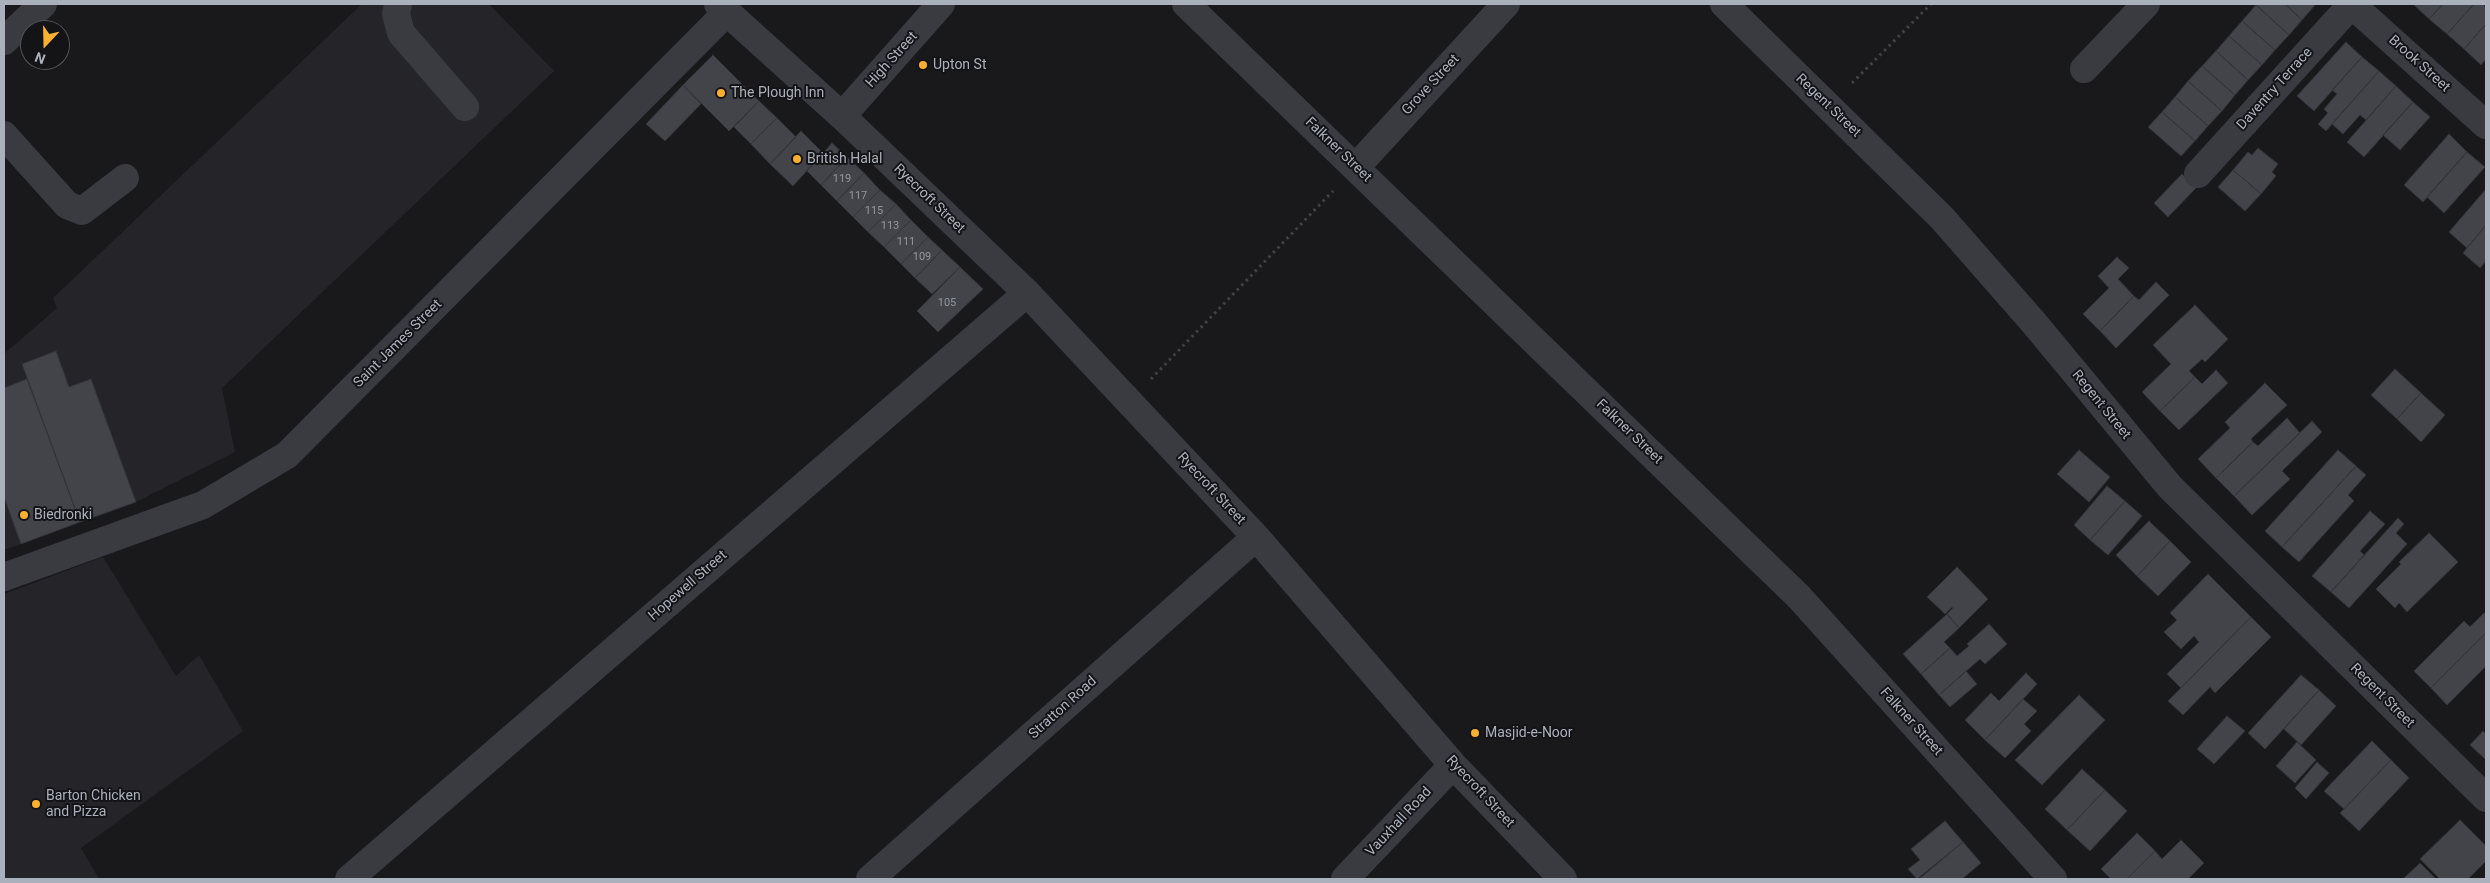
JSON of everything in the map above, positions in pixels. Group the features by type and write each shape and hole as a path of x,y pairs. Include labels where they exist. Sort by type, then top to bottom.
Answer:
{"street":[{"path":"4,41 43,4"},
{"path":"398,4 396,14 400,33 465,106"},
{"name":"High Street","path":"842,116 941,4"},
{"name":"Falkner Street","path":"1186,4 1799,597 2053,879"},
{"name":"Grove Street","path":"1356,167 1506,4"},
{"name":"Regent Street","path":"1724,4 1942,218 2034,322 2170,486 2486,798"},
{"path":"2084,69 2146,4"},
{"name":"Brook Street","path":"2351,4 2486,125"},
{"name":"Daventry Terrace","path":"2198,174 2351,4"},
{"name":"Ryecroft Street","path":"722,9 842,116 1027,293 1256,537 1453,765 1563,879"},
{"name":"Saint James Street","path":"4,577 203,505 287,455 722,9"},
{"path":"4,135 67,205 82,211 125,178"},
{"name":"Hopewell Street","path":"349,879 1027,293"},
{"name":"Stratton Road","path":"870,879 1256,537"},
{"name":"Vauxhall Road","path":"1345,879 1453,765"}],"path":[{"path":"1829,106 1931,4"},
{"path":"1129,401 1356,167"}],"shaded area":[{"path":"362,4 489,4 554,71 222,388 235,452 136,502 4,550 4,354 57,308 53,298"},
{"path":"103,557 176,676 199,655 243,731 81,848 99,879 4,879 4,594"}],"building":[{"path":"2257,4 2285,4 2302,20 2289,35"},
{"path":"2285,4 2316,4 2302,20"},
{"path":"2413,4 2443,4 2429,19"},
{"path":"2443,4 2474,4 2447,34 2429,19"},
{"path":"2474,4 2486,4 2484,6 2486,8 2486,24 2464,49 2447,34"},
{"path":"2256,5 2289,35 2275,50 2242,21"},
{"path":"2242,21 2275,50 2262,65 2229,36"},
{"path":"2486,24 2486,59 2481,65 2464,49"},
{"path":"2229,36 2262,65 2248,80 2216,51"},
{"path":"2346,42 2362,57 2314,111 2297,96"},
{"path":"2216,51 2248,80 2235,95 2202,66"},
{"name":"The Plough Inn","path":"713,55 759,101 729,131 683,85"},
{"path":"2362,57 2379,71 2326,131 2318,124 2328,113 2324,109 2337,94 2332,90"},
{"path":"2202,66 2235,95 2222,111 2188,81"},
{"path":"2379,71 2396,86 2366,120 2360,115 2343,134 2332,124"},
{"path":"2188,81 2222,111 2208,126 2175,97"},
{"path":"683,85 701,104 665,141 646,124"},
{"path":"2396,86 2413,102 2364,157 2347,142"},
{"path":"2175,97 2208,126 2195,141 2162,112"},
{"path":"759,101 777,118 751,144 734,127"},
{"path":"2413,102 2430,117 2400,150 2383,135"},
{"path":"2162,112 2195,141 2181,156 2148,127"},
{"path":"777,118 796,137 770,164 751,144"},
{"name":"British Halal","path":"801,131 823,153 793,186 770,164"},
{"path":"2449,134 2467,152 2423,202 2404,185"},
{"path":"832,143 847,157 821,185 807,171"},
{"path":"2258,148 2278,164 2272,172 2276,176 2261,194 2233,170 2248,152 2252,155"},
{"path":"2467,152 2485,167 2444,213 2427,197"},
{"path":"847,157 864,173 837,201 821,185"},
{"path":"2233,170 2261,194 2245,211 2218,187"},
{"path":"864,173 880,190 853,217 837,201"},
{"path":"2182,174 2196,188 2168,217 2154,203"},
{"path":"2486,189 2486,225 2467,248 2449,232"},
{"path":"880,190 896,204 868,232 853,217"},
{"path":"896,204 911,220 884,247 868,232"},
{"path":"911,220 928,237 901,264 884,247"},
{"path":"2486,225 2486,261 2480,268 2463,253"},
{"path":"928,237 942,250 915,278 901,264"},
{"path":"942,250 960,267 932,294 915,278"},
{"path":"2117,257 2129,268 2118,279 2134,296 2100,331 2083,314 2109,288 2098,276"},
{"path":"960,267 983,289 938,332 917,311"},
{"path":"2156,282 2169,295 2116,348 2100,331 2134,296 2139,300"},
{"path":"2195,305 2228,339 2205,362 2202,359 2189,371 2195,377 2160,411 2142,392 2171,364 2153,345"},
{"path":"56,351 69,387 91,379 136,502 80,522 22,364"},
{"path":"2395,369 2421,393 2397,419 2371,395"},
{"path":"2216,370 2228,383 2179,430 2160,411 2195,377 2202,384"},
{"path":"27,379 80,522 21,544 4,497 4,388"},
{"path":"2265,383 2287,405 2251,439 2253,442 2216,478 2198,459 2230,428 2225,422"},
{"path":"2421,393 2445,415 2421,442 2397,419"},
{"path":"2287,418 2300,433 2234,496 2216,478 2253,442 2258,446"},
{"path":"2312,421 2322,432 2282,471 2290,479 2252,515 2234,496"},
{"path":"2079,450 2110,477 2089,502 2057,474"},
{"path":"2338,450 2356,466 2282,547 2265,531"},
{"path":"2356,466 2366,475 2348,495 2354,501 2299,562 2282,547"},
{"path":"2107,486 2125,501 2090,540 2074,525"},
{"path":"2125,501 2142,516 2108,555 2090,540"},
{"path":"2370,511 2385,524 2360,551 2364,555 2331,592 2312,576"},
{"path":"2398,518 2404,524 2396,533 2407,544 2349,608 2331,592"},
{"path":"2149,521 2170,541 2137,576 2116,555"},
{"path":"2429,533 2458,562 2407,612 2399,603 2395,608 2376,589 2401,564 2399,562"},
{"path":"2170,541 2191,562 2158,596 2137,576"},
{"path":"1957,567 1988,599 1959,628 1947,614 1952,607 1945,614 1927,597"},
{"path":"2208,574 2251,617 2181,688 2167,674 2199,642 2194,636 2181,649 2164,632 2177,620 2170,613"},
{"path":"2484,613 2486,615 2486,633 2431,688 2414,671 2464,621 2470,627"},
{"path":"1947,614 1959,628 1944,642 1950,648 1921,674 1903,654"},
{"path":"2251,617 2271,637 2215,693 2210,687 2183,715 2168,701"},
{"path":"1989,624 2007,644 1985,664 1980,659 1939,695 1921,674 1950,648 1957,656"},
{"path":"2486,633 2486,666 2447,705 2431,688"},
{"path":"1966,671 1977,684 1950,707 1939,695"},
{"path":"2026,673 2037,684 1985,740 1965,720 1991,693 1999,701"},
{"path":"2301,675 2319,690 2265,749 2248,733"},
{"path":"2319,690 2336,706 2301,745 2284,729"},
{"path":"2079,695 2105,720 2042,785 2015,760"},
{"path":"2023,699 2037,711 2024,724 2031,731 2005,758 1985,740"},
{"path":"2227,716 2245,731 2214,764 2197,749"},
{"path":"2483,731 2486,734 2486,760 2470,745"},
{"path":"2372,741 2391,760 2344,809 2324,791"},
{"path":"2297,742 2316,760 2295,783 2276,766"},
{"path":"2391,760 2409,778 2359,831 2340,813"},
{"path":"2317,762 2329,773 2306,799 2295,788"},
{"path":"2082,769 2105,790 2067,830 2045,809"},
{"path":"2105,790 2127,811 2090,851 2067,830"},
{"path":"2460,820 2486,846 2486,861 2468,879 2440,879 2420,859"},
{"path":"1945,821 1963,842 1917,879 1908,869 1920,860 1911,849"},
{"path":"2137,833 2155,851 2127,879 2111,879 2101,869"},
{"path":"2181,840 2204,863 2188,879 2127,879 2155,851 2162,859"},
{"path":"1963,842 1981,863 1962,879 1919,879"},
{"path":"2420,863 2436,879 2403,879"}],"place":[{"name":"Upton St","path":"923,65"},
{"name":"The Plough Inn","path":"721,93"},
{"name":"British Halal","path":"797,159"},
{"name":"Biedronki","path":"24,515"},
{"name":"Masjid-e-Noor","path":"1475,733"},
{"name":"Barton Chicken and Pizza","path":"36,804"}]}
